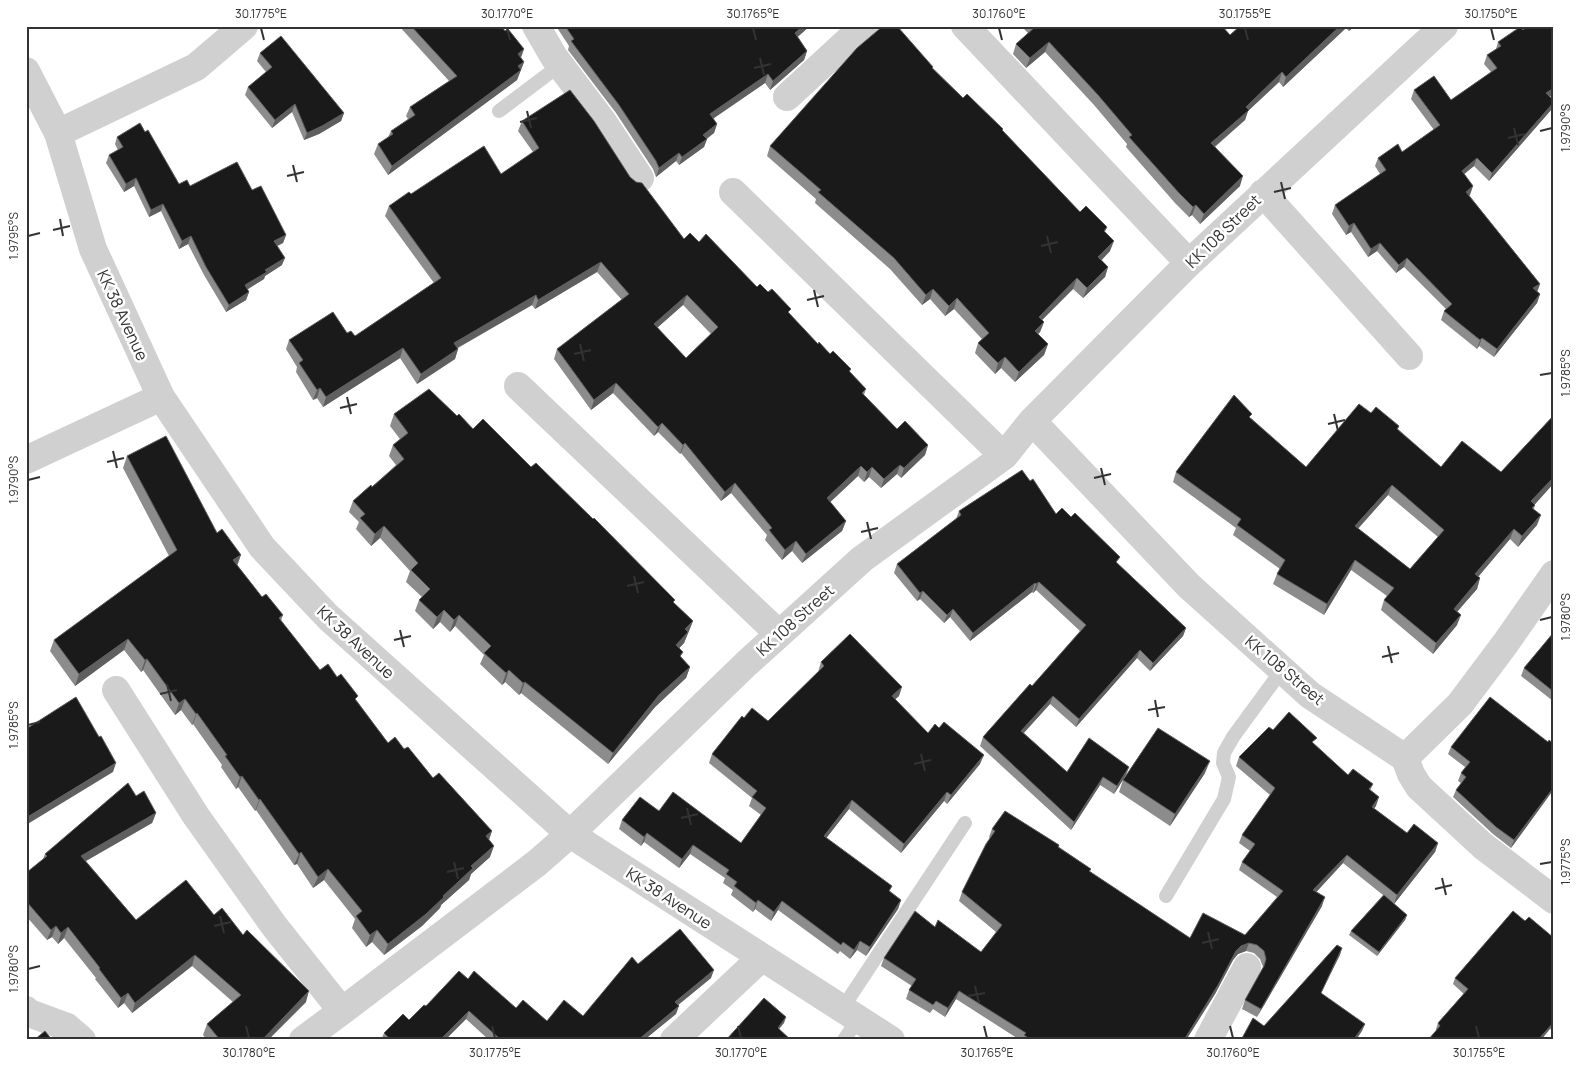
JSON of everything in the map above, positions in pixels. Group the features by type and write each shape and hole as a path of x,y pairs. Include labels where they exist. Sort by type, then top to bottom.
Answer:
{"street":[{"path":"58,133 196,67 244,26"},
{"path":"536,26 560,65 603,122 640,178"},
{"path":"786,97 864,26"},
{"path":"965,26 1189,263"},
{"name":"KK 108 Street","path":"304,1040 537,863 570,834 779,634 862,559 1004,456 1032,421 1189,263 1444,26"},
{"name":"KK 38 Avenue","path":"26,71 58,133 93,250 161,397 262,547 328,617 570,834 761,958 848,1022 891,1040"},
{"path":"733,192 1004,456"},
{"path":"1263,193 1409,356"},
{"path":"518,386 779,634"},
{"path":"26,460 161,397"},
{"name":"KK 108 Street","path":"1032,421 1189,586 1310,695 1405,758"},
{"path":"1554,574 1460,704 1405,758 1411,774 1419,787 1483,846 1554,900"},
{"path":"116,690 196,816 275,927 342,1012"},
{"path":"674,1040 761,958"},
{"path":"1208,1040 1247,967"},
{"path":"27,1013 67,1027 82,1040"}],"lane":[{"path":"499,111 560,65"},
{"path":"1166,896 1224,799 1229,777 1223,763 1224,753 1282,670"},
{"path":"848,1022 965,823"}],"building":[{"path":"411,26 501,26 505,31 508,29 524,49 518,54 524,62 518,66 521,70 392,166 378,144 393,134 391,131 415,115 410,107 457,76"},
{"path":"565,26 803,26 795,33 807,51 773,81 768,74 710,114 717,124 703,135 707,139 682,157 679,153 659,168 619,105 571,41 574,39"},
{"path":"883,26 897,26 932,68 963,98 967,94 1003,129 1080,212 1086,206 1107,227 1104,231 1114,241 1098,257 1108,267 1087,288 1077,278 1039,317 1044,322 1035,331 1048,344 1019,372 1005,357 998,363 978,343 989,333 957,298 949,306 933,289 926,295 894,258 818,192 821,190 770,146 857,48"},
{"path":"1034,26 1222,26 1230,35 1240,26 1340,26 1286,77 1282,72 1246,107 1249,110 1211,143 1243,176 1204,214 1196,205 1193,207 1179,193 1129,137 1132,135 1098,95 1049,42 1030,58 1016,44"},
{"path":"1528,26 1554,26 1554,88 1546,93 1554,102 1492,173 1477,158 1462,171 1473,186 1466,192 1540,284 1533,288 1540,294 1497,349 1482,338 1480,340 1444,311 1452,304 1407,258 1399,265 1380,243 1371,249 1354,223 1349,226 1335,205 1386,170 1378,158 1398,144 1402,152 1440,125 1414,90 1434,76 1451,100 1497,68 1487,55 1501,46 1498,42 1520,27 1523,30"},
{"path":"281,36 344,113 307,133 295,104 275,120 248,87 272,67 260,53"},
{"path":"570,90 594,121 630,177 636,182 642,183 684,239 690,233 699,242 706,234 757,287 760,284 768,292 772,289 791,309 788,312 818,344 819,342 830,354 833,351 851,369 849,371 866,389 862,393 897,429 905,421 928,445 904,468 900,465 884,479 872,467 867,472 861,466 827,498 846,521 806,554 796,541 785,550 769,530 772,528 735,483 725,492 685,443 683,445 662,423 658,427 616,383 594,400 557,349 629,294 601,262 538,300 536,295 454,343 458,349 421,374 403,348 326,397 320,388 317,390 299,363 303,360 289,340 333,312 347,333 351,331 355,336 441,278 389,206 409,192 411,194 484,146 501,174 539,148 522,121","holes":["687,295 718,327 686,358 654,324"]},
{"path":"140,123 145,132 148,130 179,184 187,180 190,186 237,162 252,190 261,186 286,235 274,241 285,258 265,270 267,272 245,285 249,292 229,305 206,267 191,236 182,241 163,204 151,210 136,178 126,184 109,155 123,147 117,137"},
{"path":"429,389 457,416 459,414 473,429 483,419 531,467 536,463 594,518 675,600 673,602 693,621 685,629 688,632 676,645 683,652 680,656 690,667 659,695 613,753 509,670 506,673 484,653 491,646 459,615 454,620 444,610 437,617 419,600 430,589 411,570 418,563 384,526 375,534 360,518 365,514 353,501 404,459 393,445 408,433 394,414"},
{"path":"1234,395 1252,414 1249,417 1306,467 1359,404 1371,413 1376,407 1399,426 1397,429 1441,467 1462,441 1501,472 1554,415 1554,477 1531,501 1535,505 1532,508 1541,515 1522,536 1514,529 1475,574 1480,578 1454,609 1461,615 1436,643 1384,600 1394,588 1355,560 1327,604 1277,574 1285,560 1237,525 1241,519 1176,472","holes":["1392,485 1444,530 1410,569 1355,526"]},
{"path":"166,436 217,533 222,529 241,555 233,560 262,597 266,594 283,615 279,618 320,670 328,664 337,677 341,674 358,696 355,699 388,743 395,737 404,749 408,747 433,778 439,773 492,831 486,836 494,846 471,866 473,868 426,914 388,944 377,930 370,935 356,916 362,911 328,869 318,877 301,852 299,854 260,799 242,776 240,777 197,713 185,699 179,703 147,659 145,660 128,639 79,674 54,640 177,550 127,456"},
{"path":"1022,470 1030,481 1033,479 1056,514 1062,508 1071,517 1075,513 1120,557 1116,562 1186,628 1153,663 1140,650 1079,719 1053,696 1021,731 1067,772 1089,738 1129,767 1117,786 1103,777 1074,822 983,737 1030,684 1032,686 1086,625 1039,582 1035,583 973,633 953,609 947,615 923,591 920,593 897,564 961,515 959,511"},
{"path":"1554,632 1554,692 1524,668"},
{"path":"850,634 902,687 892,696 928,733 935,724 939,728 944,722 984,755 951,795 947,792 904,844 852,800 824,836 892,886 889,891 901,900 870,947 860,941 854,950 843,942 841,945 782,901 774,912 758,900 756,903 734,886 737,882 726,874 729,870 693,845 682,859 647,833 644,837 622,820 640,797 659,811 673,792 741,843 766,808 752,797 757,791 712,754 742,716 744,718 752,708 768,721 824,666 821,662"},
{"path":"76,697 116,763 26,818 26,729"},
{"path":"1490,697 1548,742 1549,740 1554,744 1554,787 1514,840 1496,827 1456,790 1466,777 1461,773 1470,762 1451,747"},
{"path":"1289,712 1317,738 1312,742 1348,775 1353,769 1373,784 1369,789 1379,797 1372,807 1407,833 1414,824 1438,843 1397,895 1347,855 1313,890 1325,897 1261,1009 1245,1000 1266,959 1264,951 1257,945 1249,943 1241,946 1236,951 1218,985 1184,1040 1031,1040 1024,1035 1026,1033 959,991 948,1008 936,1001 933,1005 909,990 916,979 884,958 915,911 935,927 938,920 981,952 1002,925 962,892 986,844 995,831 992,829 1005,811 1059,845 1058,847 1091,869 1089,871 1190,938 1203,913 1245,935 1283,891 1242,862 1255,844 1242,835 1275,788 1239,757 1269,727 1273,730"},
{"path":"1158,728 1210,761 1175,814 1123,780"},
{"path":"128,783 136,796 144,791 156,813 81,856 136,920 186,880 214,915 222,908 243,935 247,930 309,991 262,1040 220,1040 207,1024 241,995 195,955 135,1003 128,993 121,998 68,927 61,933 56,926 51,930 26,901 26,873 47,856 45,854"},
{"path":"1384,895 1407,915 1379,952 1351,931"},
{"path":"1513,911 1525,921 1529,917 1554,938 1554,1024 1538,1040 1428,1040 1440,1026 1438,1023 1468,989 1455,978"},
{"path":"680,929 714,970 675,1002 679,1006 638,1040 501,1040 469,1011 440,1040 385,1040 388,1037 384,1033 403,1014 409,1020 424,1005 426,1006 459,971 468,979 474,971 516,1008 523,1000 547,1021 564,1000 583,1016 632,957 638,964"},
{"path":"1337,945 1342,948 1321,993 1365,1024 1354,1040 1241,1040 1253,1018 1264,1026"},
{"path":"764,998 786,1017 778,1028 791,1040 726,1040"},
{"path":"45,1031 52,1040 34,1040"}]}
